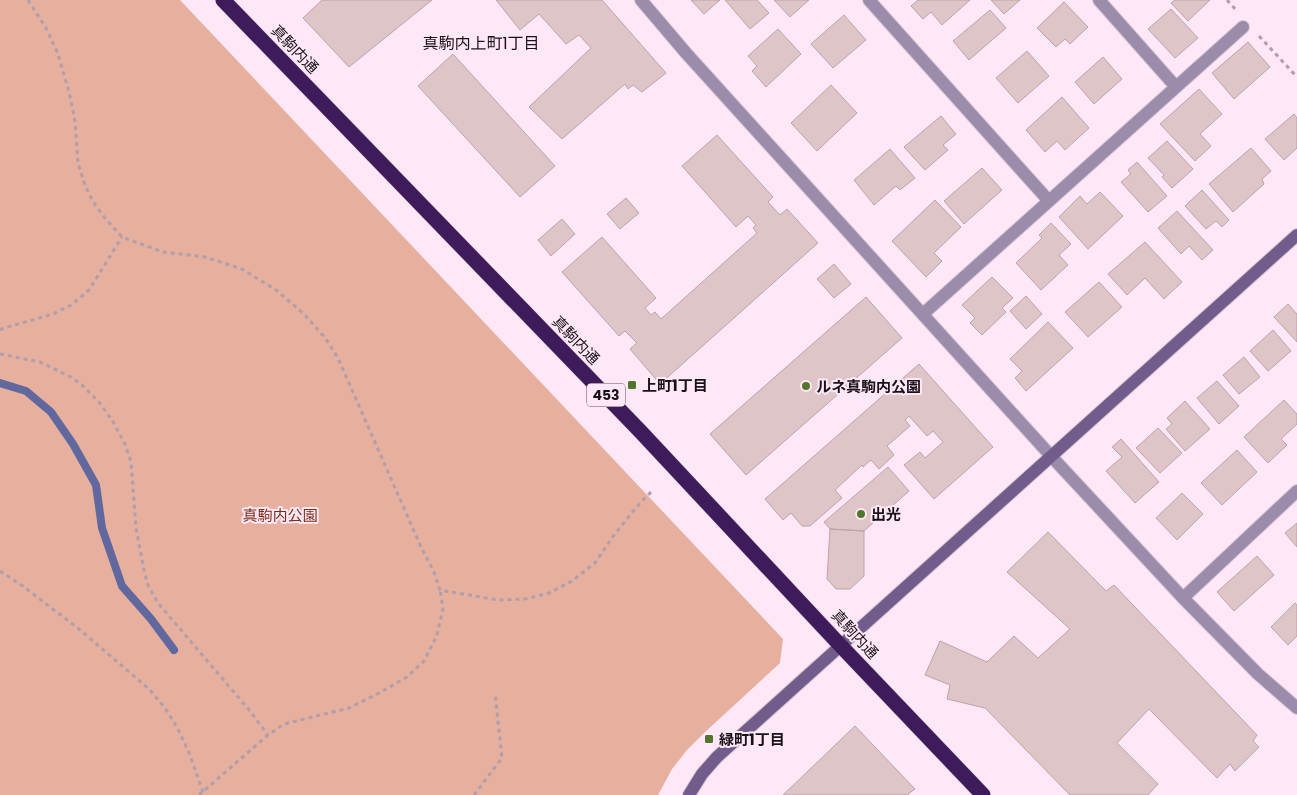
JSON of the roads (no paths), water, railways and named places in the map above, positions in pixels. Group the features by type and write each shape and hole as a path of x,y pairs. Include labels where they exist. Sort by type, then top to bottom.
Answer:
{"highway":[{"name":"真駒内通","path":"223,0 640,430 840,645 984,795"}],"street":[{"path":"642,0 686,53 1050,456 1183,598 1258,674 1297,708"},
{"path":"869,0 1049,201"},
{"path":"1099,0 1176,87"},
{"path":"922,314 1246,25"},
{"path":"689,795 702,774 717,757 1297,235"},
{"path":"1183,598 1297,491"}],"waterway":[{"path":"0,383 26,391 51,412 73,444 96,485 102,528 122,586 151,619 174,650"}],"place":[{"name":"上町1丁目","path":"632,385"},
{"name":"ルネ真駒内公園","path":"806,386"},
{"name":"出光","path":"861,514"},
{"name":"緑町1丁目","path":"709,739"}],"district":[{"name":"真駒内上町1丁目","path":"481,43"}],"park label":[{"name":"真駒内公園","path":"280,515"}]}
